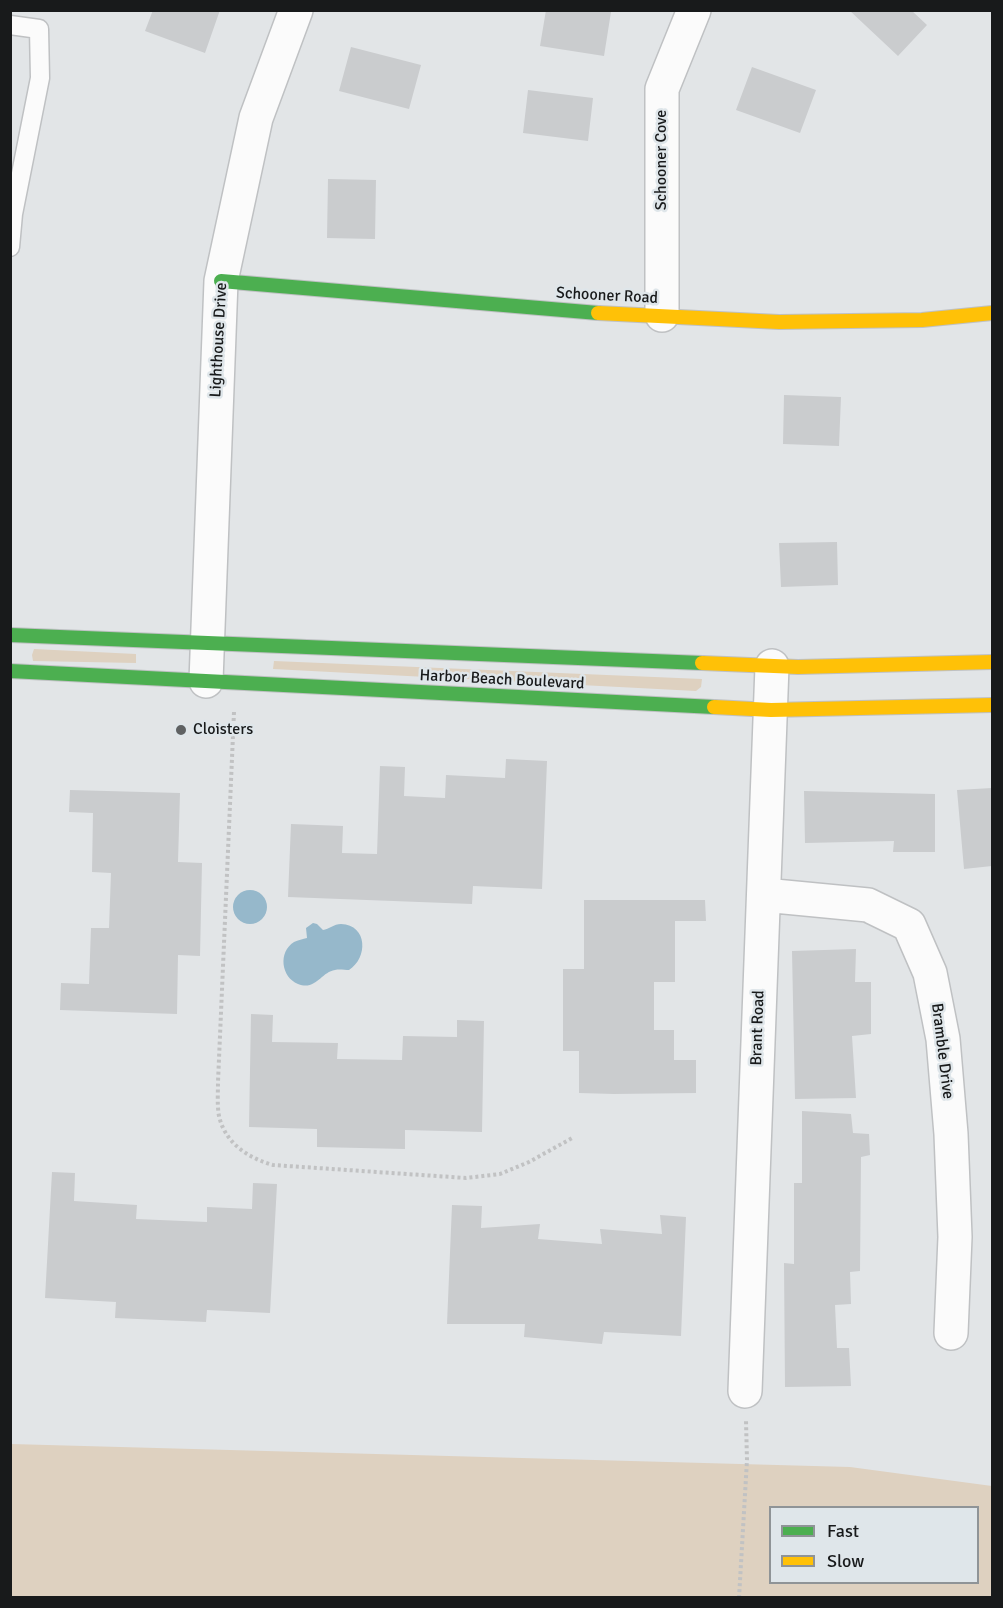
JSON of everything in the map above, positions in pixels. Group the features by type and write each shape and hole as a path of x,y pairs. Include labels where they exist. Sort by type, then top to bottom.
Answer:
{"street":[{"name":"Lighthouse Drive","path":"221,682 207,643 221,281 256,118 296,10"},
{"name":"Schooner Cove","path":"662,315 662,89 694,10"},
{"name":"Schooner Road","path":"221,281 567,311 791,321 922,320 993,313"},
{"name":"Harbor Beach Boulevard","path":"10,635 772,666 993,662"},
{"name":"Brant Road","path":"745,1391 772,666"},
{"name":"Harbor Beach Boulevard","path":"10,671 771,710 993,705"},
{"name":"Bramble Drive","path":"764,895 868,904 909,925 930,973 943,1039 951,1134 955,1237 951,1333"}],"lane":[{"path":"10,25 39,29 40,78 13,214 10,247"}],"path":[{"path":"221,682 218,1082 219,1114 233,1143 245,1154 273,1165 466,1178 500,1174 574,1137"},
{"path":"738,1598 747,1460 745,1391"}],"shaded area":[{"path":"34,649 136,654 136,663 33,661"},
{"path":"274,661 702,679 701,687 696,691 273,669"},
{"path":"11,1444 850,1467 992,1486 992,1597 11,1597"}],"water":[{"path":"250,890 262,895 267,907 262,919 250,924 238,919 233,907 238,895"},
{"path":"313,923 323,930 338,924 350,926 360,936 362,950 360,958 349,970 330,971 314,983 298,984 292,981 285,970 285,952 294,942 307,938 306,928"}],"building":[{"path":"153,10 220,10 205,53 145,31"},
{"path":"546,10 611,12 604,56 540,46"},
{"path":"849,10 911,10 927,25 898,56"},
{"path":"351,47 421,65 409,109 339,91"},
{"path":"752,67 816,90 800,133 736,110"},
{"path":"528,90 593,98 588,141 523,133"},
{"path":"328,179 376,180 375,239 327,238"},
{"path":"784,395 841,397 839,446 783,444"},
{"path":"837,542 838,585 781,587 779,543"},
{"path":"506,759 547,761 542,889 473,886 472,904 288,897 291,824 343,826 342,853 377,854 380,766 405,767 404,796 445,798 446,775 505,778"},
{"path":"992,788 992,866 964,869 957,790"},
{"path":"70,790 180,793 178,862 202,863 200,956 178,955 177,1014 60,1010 61,983 89,984 91,928 109,928 111,873 92,872 93,813 69,812"},
{"path":"804,791 935,794 935,852 893,852 894,841 805,843"},
{"path":"584,900 705,900 706,921 675,921 675,982 654,982 654,1030 674,1030 674,1060 696,1060 696,1093 579,1093 579,1051 563,1051 563,969 584,969"},
{"path":"856,949 855,982 871,982 871,1034 852,1036 856,1098 795,1099 792,951"},
{"path":"251,1014 273,1015 272,1042 338,1043 337,1059 402,1060 403,1036 457,1037 457,1020 484,1021 482,1132 405,1130 405,1149 317,1147 317,1129 249,1127"},
{"path":"802,1111 851,1114 853,1133 869,1134 870,1155 861,1157 860,1271 850,1272 851,1304 835,1305 837,1348 849,1348 851,1386 785,1387 784,1263 794,1264 794,1183 802,1183"},
{"path":"52,1172 75,1173 74,1201 137,1205 136,1219 207,1222 207,1207 252,1209 253,1183 277,1184 270,1313 207,1310 206,1322 115,1318 116,1302 45,1298"},
{"path":"452,1205 482,1206 481,1228 540,1224 538,1239 602,1244 600,1229 662,1234 660,1215 686,1217 681,1336 604,1332 602,1344 524,1337 525,1324 447,1324"}],"traffic: fast":[{"path":"221,281 598,313"},
{"path":"10,635 702,663"},
{"path":"10,671 714,707"}],"traffic: slow":[{"path":"598,313 779,322 922,320 992,313"},
{"path":"702,663 798,667 992,662"},
{"path":"714,707 771,710 992,705"}],"place":[{"name":"Cloisters","path":"181,730"}]}
